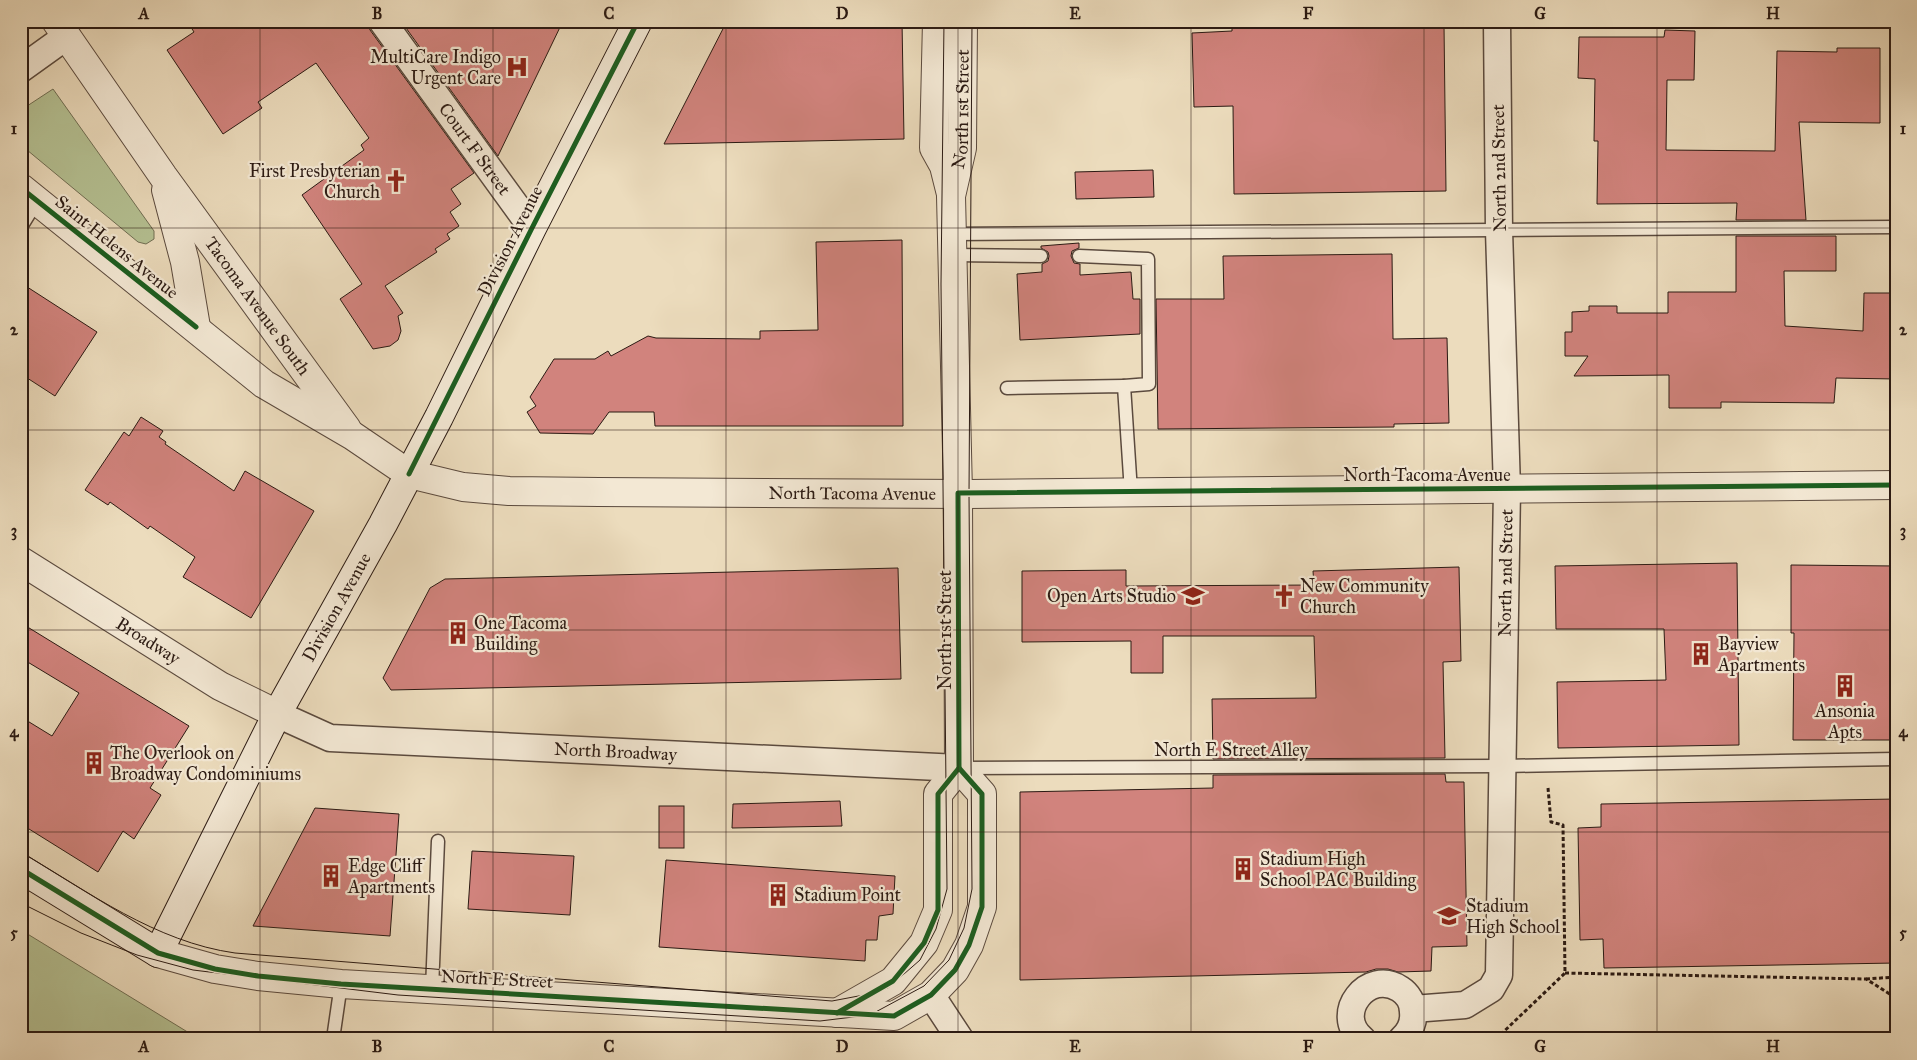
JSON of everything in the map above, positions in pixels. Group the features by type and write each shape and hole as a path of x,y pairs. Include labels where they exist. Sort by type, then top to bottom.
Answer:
{"street":[{"name":"Court F Street","path":"382,21 532,228"},
{"name":"Division Avenue","path":"158,953 277,714 409,474 638,21"},
{"name":"North 1st Street","path":"937,21 934,148 944,166 951,196 958,493 959,768"},
{"name":"North 1st Street","path":"951,196 962,148 963,21"},
{"name":"North 2nd Street","path":"1413,1009 1465,1005 1491,989 1499,975 1504,766 1507,489 1499,230 1497,21"},
{"path":"21,69 61,29"},
{"name":"Tacoma Avenue South","path":"61,29 163,176 353,436"},
{"name":"Tacoma Avenue South","path":"163,176 185,262 196,328"},
{"name":"Saint Helens Avenue","path":"29,195 264,384 353,436 409,474"},
{"name":"North Tacoma Avenue","path":"409,474 463,487 599,492 958,493 1896,486"},
{"name":"Broadway","path":"21,561 220,686 277,714"},
{"name":"North Broadway","path":"277,714 330,738 959,768"},
{"path":"838,1013 893,981 924,943 938,910 938,794 959,768 982,794 982,907 969,945 960,962 932,995 960,1039"},
{"name":"North E Street","path":"21,869 158,953 215,969 258,976 432,990 894,1016 932,995"},
{"path":"1362,1039 1353,1026 1350,1016 1352,1006 1357,996 1364,989 1379,984 1394,985 1410,999 1413,1019 1410,1029 1402,1039"}],"lane":[{"path":"21,227 29,195"},
{"path":"952,244 1499,230 1896,227"},
{"path":"952,244 1041,256"},
{"path":"1007,388 1149,384 1148,259 1079,256"},
{"path":"1124,386 1131,492"},
{"name":"North E Street Alley","path":"959,768 1504,766 1896,759"},
{"path":"432,990 438,841"},
{"path":"333,1039 341,984"}],"path":[{"path":"1547,781 1551,822 1562,825 1565,973"},
{"path":"1496,1039 1565,973 1866,979 1896,977"},
{"path":"1866,979 1896,998"}],"green space":[{"path":"53,89 154,231 154,239 146,244 138,242 21,145 21,110"},
{"path":"21,930 199,1039 21,1039"}],"building":[{"name":"First Presbyterian Church","path":"187,21 367,21 370,30 474,173 451,189 461,204 450,212 459,226 447,234 450,239 435,249 437,252 385,286 403,313 398,316 401,331 398,340 390,346 373,349 340,299 362,284 302,195 364,150 361,145 369,138 316,63 258,102 262,108 223,134 167,50 194,32"},
{"path":"401,21 563,21 498,156"},
{"path":"727,21 902,21 904,139 664,144"},
{"path":"1444,25 1446,191 1234,194 1233,106 1194,107 1192,33 1232,31 1232,27"},
{"path":"1665,30 1695,31 1694,80 1667,80 1666,150 1775,151 1777,51 1837,52 1837,48 1880,48 1880,123 1799,122 1806,220 1736,220 1737,203 1597,204 1598,141 1594,141 1595,79 1578,78 1579,37 1664,37"},
{"path":"1153,170 1154,197 1076,199 1075,172"},
{"path":"1736,236 1836,236 1836,271 1784,271 1785,326 1863,331 1864,293 1896,293 1896,379 1836,378 1834,403 1721,402 1721,408 1669,408 1669,375 1574,376 1588,356 1565,356 1565,332 1572,332 1572,312 1589,311 1589,306 1617,306 1617,313 1668,313 1668,292 1736,292"},
{"path":"902,240 903,426 655,426 654,412 609,412 593,434 540,433 527,412 536,406 530,397 554,359 595,359 608,351 611,356 648,336 656,338 760,339 760,331 818,330 816,242"},
{"path":"1079,243 1079,248 1072,251 1071,256 1074,263 1080,264 1080,275 1131,272 1133,299 1140,299 1140,334 1020,340 1017,274 1042,272 1042,264 1048,261 1049,256 1048,252 1041,248 1041,246"},
{"path":"1392,254 1393,339 1447,338 1449,423 1394,424 1394,427 1158,429 1156,299 1224,299 1223,256"},
{"path":"21,283 97,332 55,396 21,374"},
{"path":"141,417 163,431 159,437 166,442 165,444 234,491 245,471 314,511 251,618 183,577 195,557 150,526 148,529 110,502 108,505 85,490 124,432 129,436"},
{"name":"Bayview Apartments","path":"1737,563 1739,745 1558,748 1557,682 1666,680 1664,629 1556,629 1555,566"},
{"name":"Ansonia Apts","path":"1791,565 1896,566 1896,740 1793,740 1794,633 1791,633"},
{"path":"1459,567 1461,661 1443,662 1445,758 1213,759 1212,699 1316,698 1314,636 1163,636 1163,673 1131,673 1131,641 1022,642 1022,571 1126,570 1126,586 1314,585 1313,571"},
{"path":"898,568 901,679 391,690 383,678 430,588 445,579"},
{"name":"The Overlook on Broadway Condominiums","path":"21,623 189,726 150,788 161,795 134,839 123,831 98,872 21,824 21,717 52,736 79,693 21,658"},
{"name":"Stadium High School PAC Building","path":"1445,774 1446,782 1464,782 1467,946 1432,947 1431,971 1398,972 1388,969 1376,969 1366,972 1020,980 1020,792 1213,788 1213,775"},
{"path":"1896,799 1896,963 1604,968 1603,939 1580,940 1578,828 1601,827 1601,804"},
{"path":"840,801 842,826 732,828 733,804"},
{"path":"659,806 684,806 684,848 659,848"},
{"name":"Edge Cliff Apartments","path":"315,808 399,814 390,936 253,926"},
{"path":"472,851 574,856 570,915 468,909"},
{"name":"Stadium Point","path":"666,860 895,876 893,914 879,916 877,940 866,940 865,961 659,947"}],"tram line":[{"path":"21,852 97,899 150,927 206,947 235,953 832,1001 869,994 888,988 920,960 936,929 947,889 941,284 944,21"},
{"path":"21,903 81,933 137,955 193,970 398,995 820,1021 870,1015 924,986 949,960 964,928 972,889 969,494 972,21"}],"cycle path":[{"path":"409,474 638,21"},
{"path":"21,188 196,327"},
{"path":"837,1013 893,981 924,943 938,910 938,794 959,768 958,493 1896,485"},
{"path":"21,869 158,953 215,969 258,976 341,984 894,1016 931,995 955,970 969,945 982,907 982,794 959,768"}],"place":[{"name":"MultiCare Indigo Urgent Care","path":"517,67"},
{"name":"First Presbyterian Church","path":"396,181"},
{"name":"Open Arts Studio","path":"1193,596"},
{"name":"New Community Church","path":"1284,596"},
{"name":"One Tacoma Building","path":"458,633"},
{"name":"Bayview Apartments","path":"1701,654"},
{"name":"Ansonia Apts","path":"1845,686"},
{"name":"The Overlook on Broadway Condominiums","path":"94,763"},
{"name":"Stadium High School PAC Building","path":"1243,869"},
{"name":"Edge Cliff Apartments","path":"331,876"},
{"name":"Stadium Point","path":"778,895"},
{"name":"Stadium High School","path":"1449,916"}]}
